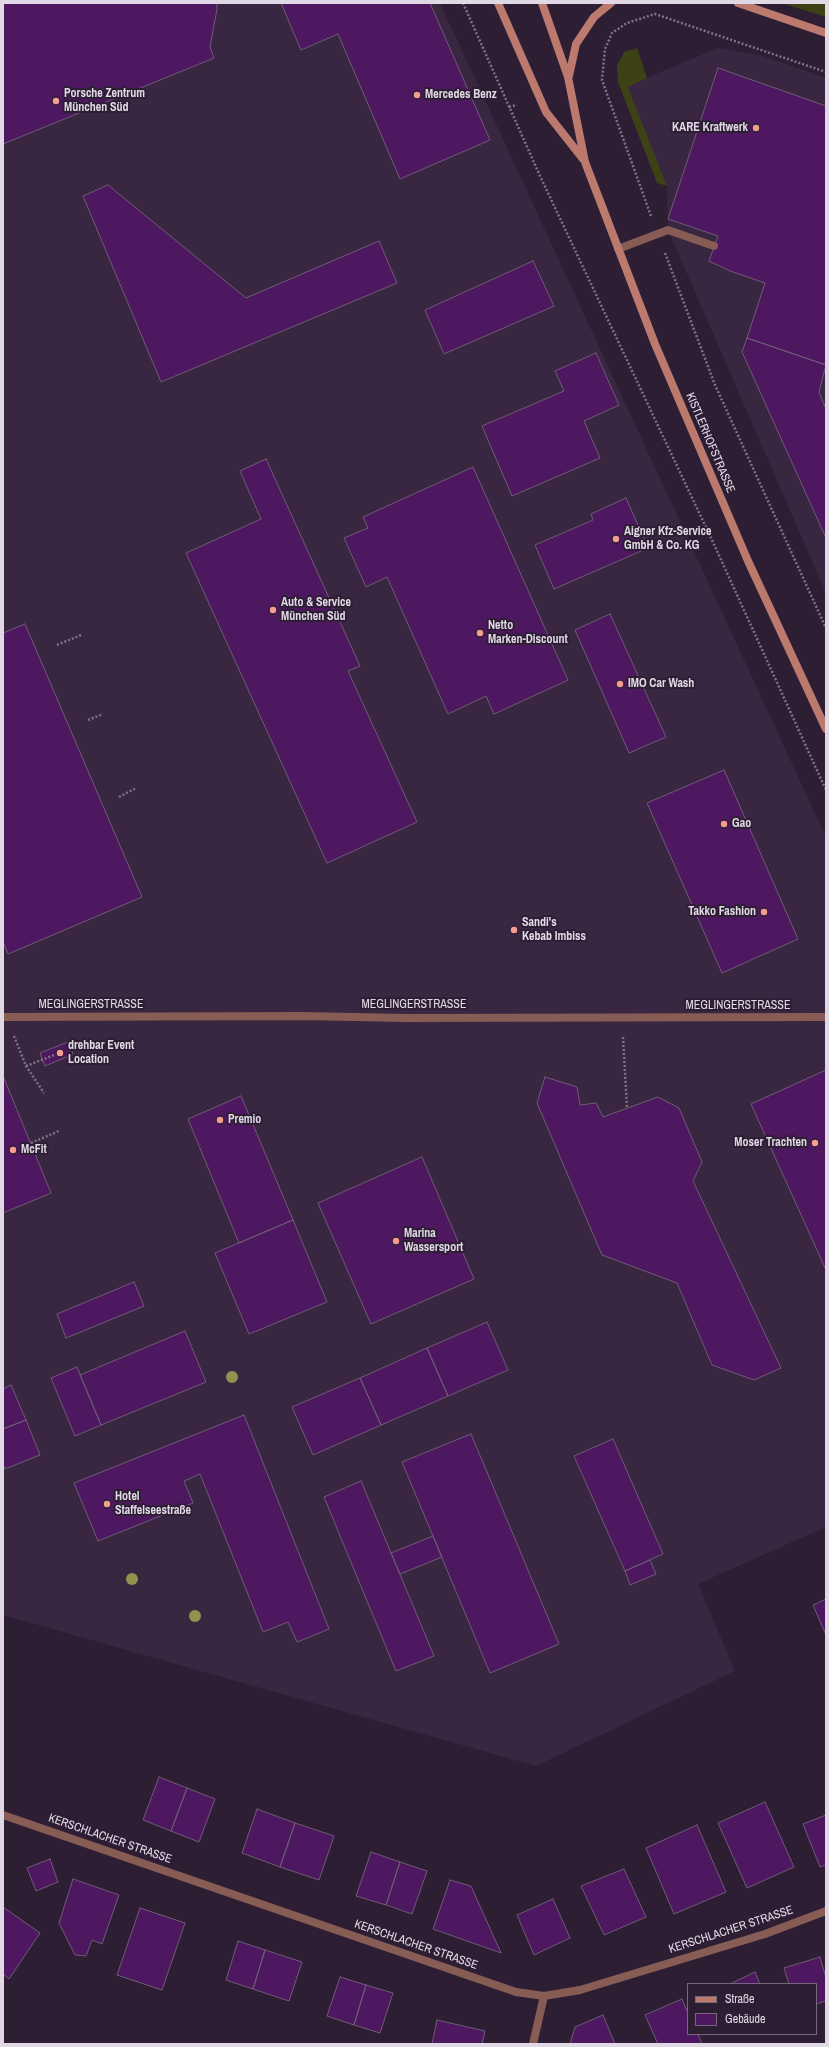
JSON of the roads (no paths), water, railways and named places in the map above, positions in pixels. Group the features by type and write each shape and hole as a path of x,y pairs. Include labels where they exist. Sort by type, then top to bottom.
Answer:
{"street":[{"name":"KISTLERHOFSTRASSE","path":"498,3 546,112 585,162"},
{"name":"KISTLERHOFSTRASSE","path":"542,3 568,77 585,162 655,344 735,531 826,729"},
{"path":"568,77 576,44 594,17 611,3"},
{"path":"738,3 826,33"},
{"path":"618,249 658,236 668,230 714,246"},
{"name":"MEGLINGERSTRASSE","path":"5,1017 826,1017"},
{"name":"KERSCHLACHER STRASSE","path":"3,1815 516,1992 544,1996 587,1988 765,1934 826,1910"},
{"path":"534,2044 544,1996"}],"place":[{"name":"Mercedes Benz","path":"417,95"},
{"name":"Porsche Zentrum München Süd","path":"56,101"},
{"name":"KARE Kraftwerk","path":"756,128"},
{"name":"Aigner Kfz-Service GmbH & Co. KG","path":"616,539"},
{"name":"Auto & Service München Süd","path":"273,610"},
{"name":"Netto Marken-Discount","path":"480,633"},
{"name":"IMO Car Wash","path":"620,684"},
{"name":"Gao","path":"724,824"},
{"name":"Takko Fashion","path":"764,912"},
{"name":"Sandi's Kebab Imbiss","path":"514,930"},
{"name":"drehbar Event Location","path":"60,1053"},
{"name":"Premio","path":"220,1120"},
{"name":"Moser Trachten","path":"815,1143"},
{"name":"McFit","path":"13,1150"},
{"name":"Marina Wassersport","path":"396,1241"},
{"name":"Hotel Staffelseestraße","path":"107,1504"}]}
